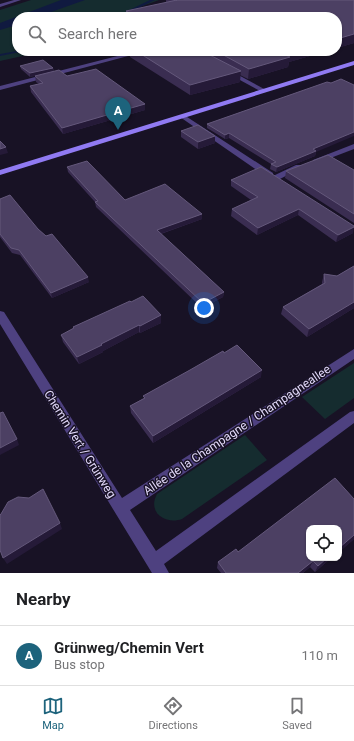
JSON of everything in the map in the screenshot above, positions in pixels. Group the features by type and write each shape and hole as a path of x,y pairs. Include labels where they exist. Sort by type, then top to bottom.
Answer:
{"street":[{"path":"0,6 19,0"},
{"path":"0,88 125,56"},
{"path":"0,173 354,63"},
{"path":"222,68 264,91"},
{"path":"182,116 278,180 321,158 354,146"},
{"name":"Chemin Vert / Grünweg","path":"0,315 157,568"},
{"name":"Allée de la Champagne / Champagneallee","path":"120,508 354,353"},
{"path":"157,568 354,416"}],"green space":[{"path":"31,0 159,0 130,12 12,12 12,56 22,56 0,61 0,10"},
{"path":"354,363 354,398 325,419 302,397"},
{"path":"245,435 267,460 182,519 170,520 159,516 154,506 157,494"}],"water":[{"path":"61,0 85,0 51,12 29,12"},
{"path":"12,18 12,26 0,30 0,23"}],"building":[{"path":"177,0 354,0 354,34 342,38 342,12 126,11"},
{"path":"144,56 212,56 241,71 190,85"},
{"path":"225,56 290,57 249,69"},
{"path":"43,60 53,68 30,73 20,66"},
{"path":"96,69 145,104 62,128 30,86 43,83 35,76 59,70 67,76"},
{"path":"341,79 354,85 354,132 313,149 316,151 277,167 271,164 276,162 229,133 225,135 207,124 327,82 331,83"},
{"path":"198,125 215,136 198,142 181,131"},
{"path":"0,141 6,147 0,149"},
{"path":"328,155 354,170 354,214 286,171"},
{"path":"87,161 125,200 165,184 202,214 157,230 224,292 203,303 95,202 98,201 67,167"},
{"path":"261,167 354,227 338,235 299,209 258,228 232,209 258,197 231,180"},
{"path":"10,195 38,229 46,236 52,234 88,277 51,293 19,250 11,248 0,234 0,199"},
{"path":"354,266 354,302 309,329 283,307 325,283 324,274 337,276"},
{"path":"143,296 161,315 77,357 61,335 74,328 73,327"},
{"path":"237,345 262,370 153,436 130,406 145,398 143,396 223,351 224,353"},
{"path":"3,412 17,439 0,448 0,413"},
{"path":"335,478 354,499 354,535 342,545 342,525 306,525 306,561 313,561 298,573 226,573 218,562 236,549 238,552"},
{"path":"43,489 60,523 3,558 0,550 0,515 8,502 18,497 29,498"},
{"path":"313,561 324,561 318,566"}],"waterway":[{"path":"128,12 153,0"},
{"path":"0,55 12,53"}],"place":[{"name":"Grünweg/Chemin Vert","path":"118,130"}]}
